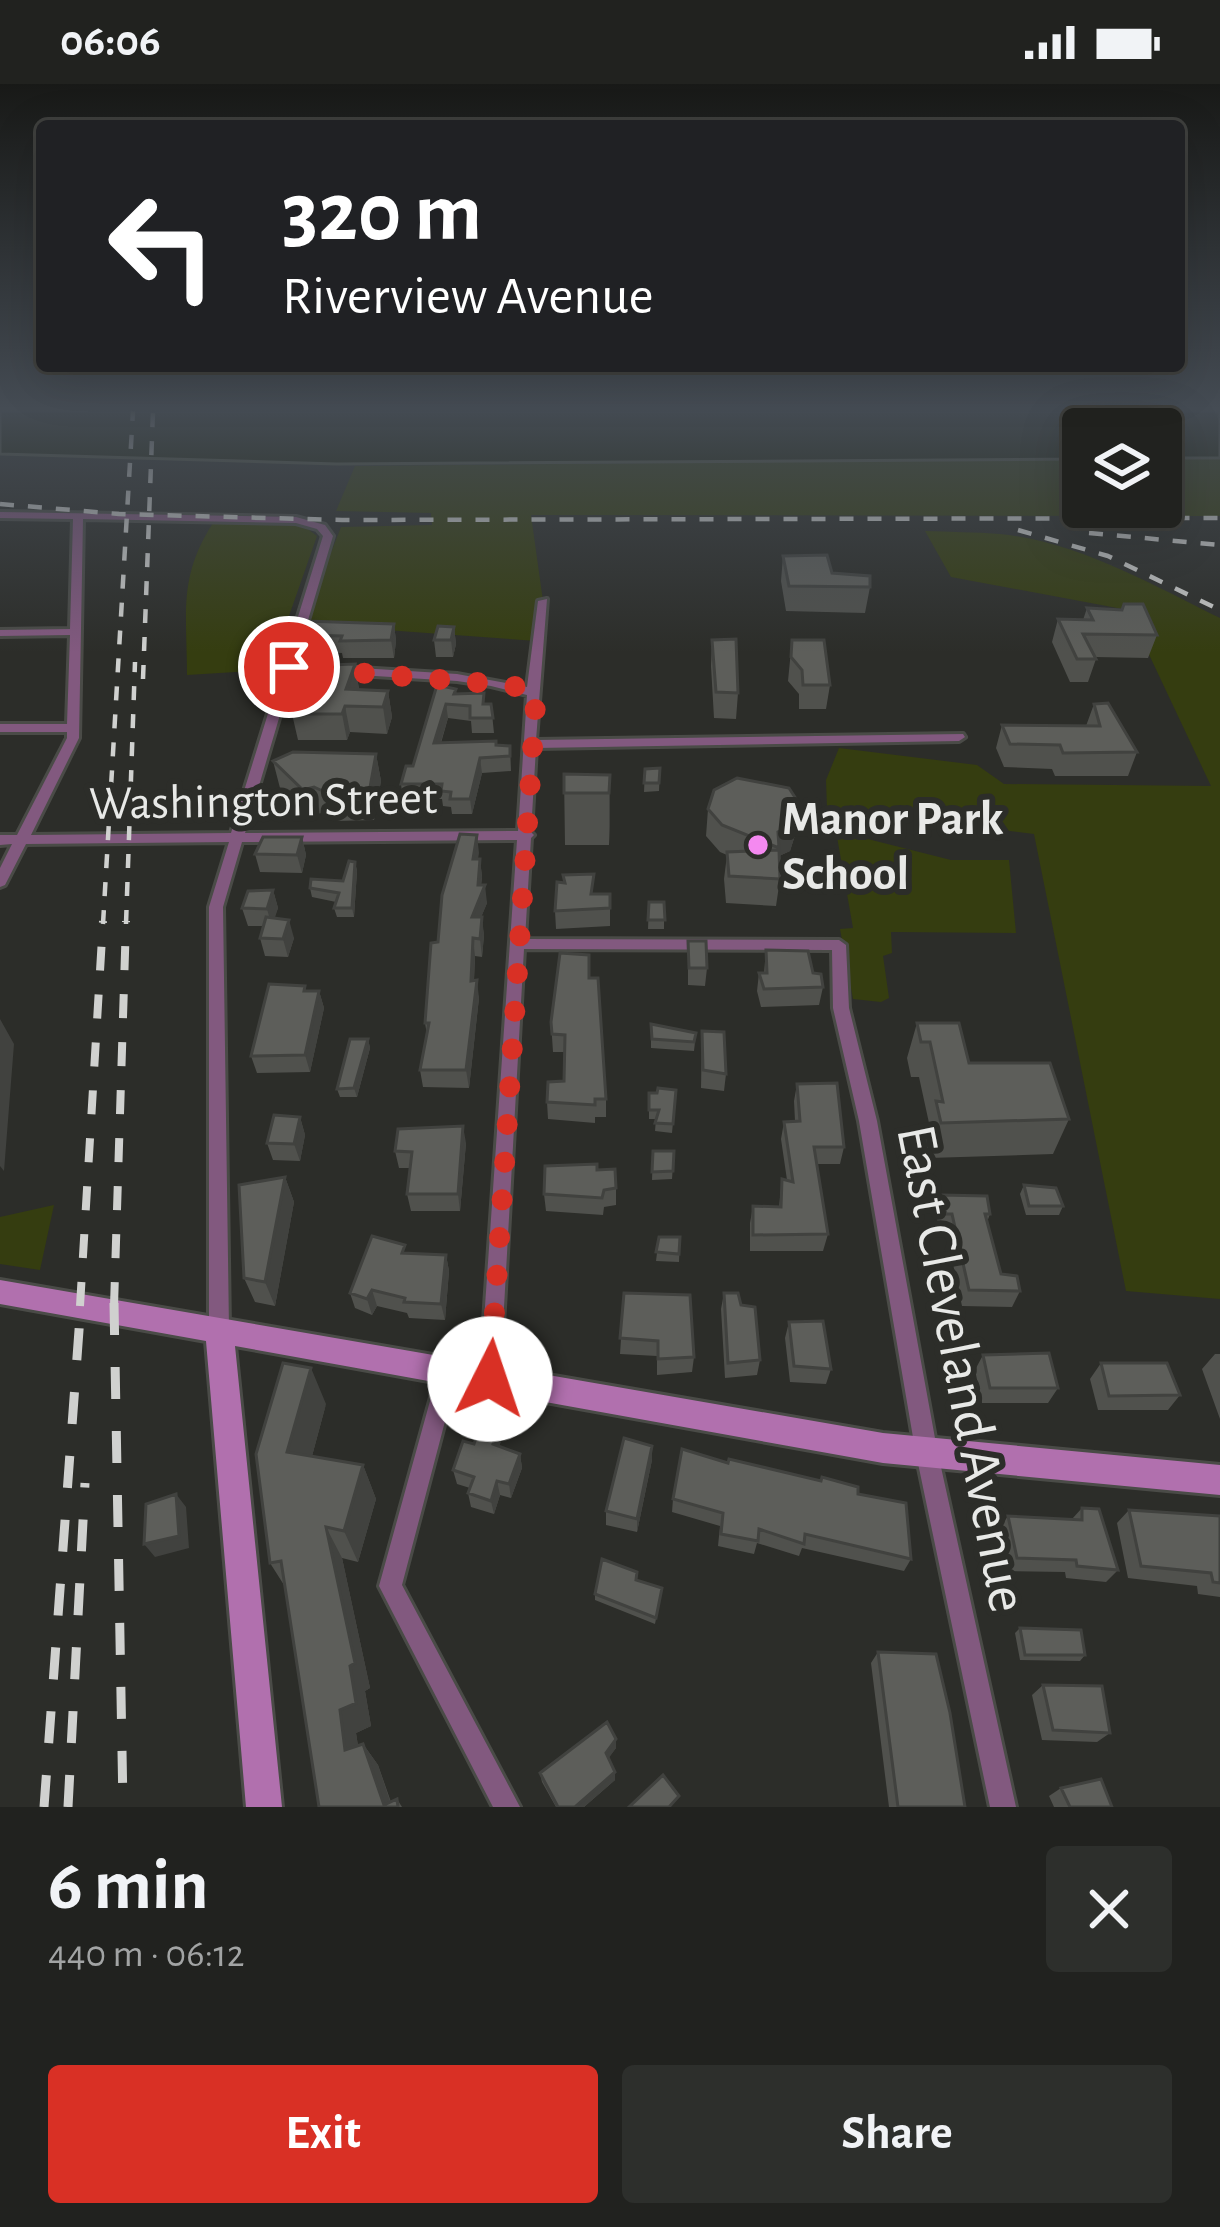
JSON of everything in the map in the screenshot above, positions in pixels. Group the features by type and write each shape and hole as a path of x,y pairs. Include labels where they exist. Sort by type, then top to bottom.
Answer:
{"main road":[{"path":"0,1292 883,1448 926,1449 1040,1467 1220,1480"},
{"path":"218,1329 264,1807"}],"street":[{"path":"0,515 296,520 326,531 329,541 216,907 218,1329"},
{"path":"0,882 73,738 79,515"},
{"path":"490,1379 544,601"},
{"path":"0,633 77,632"},
{"path":"289,667 480,682 536,694"},
{"path":"0,728 74,728"},
{"path":"533,744 959,737"},
{"name":"Washington Street","path":"0,840 527,835"},
{"name":"East Cleveland Avenue","path":"520,944 839,946 842,1009 868,1121 926,1449 1003,1807"},
{"path":"448,1372 390,1586 507,1807"}],"green space":[{"path":"344,491 1062,491 1062,516 531,515 543,601 537,641 303,624 341,527 432,525 431,513 336,511"},
{"path":"1182,491 1220,491 1220,516 1182,516"},
{"path":"213,523 301,524 317,536 270,670 187,675 189,578"},
{"path":"925,531 1000,534 1058,546 1113,566 1220,618 1220,1299 1126,1291 1034,834 827,808 826,780 839,748 977,765 1004,784 1211,786 1128,610 951,577"},
{"path":"836,831 951,860 1009,860 1016,933 891,932 892,953 883,956 889,998 881,1002 853,999 840,929 853,928"},
{"path":"54,1205 40,1270 0,1264 0,1217"}],"building":[{"path":"827,555 832,573 870,576 870,587 789,586 783,556"},
{"path":"1124,604 1143,604 1157,635 1083,634 1096,659 1077,659 1058,619 1093,620 1087,608 1122,610"},
{"path":"304,621 394,624 391,640 340,641 342,636 300,635"},
{"path":"438,626 454,627 451,640 434,640"},
{"path":"736,639 738,693 716,692 712,640"},
{"path":"792,640 824,640 830,685 803,685 802,670 791,657"},
{"path":"355,664 346,689 388,691 383,707 345,706 342,714 292,714 302,666"},
{"path":"437,685 456,689 454,694 484,693 483,704 491,704 493,718 470,718 470,706 446,704 434,743 496,741 496,745 510,746 510,756 480,758 470,799 450,799 451,792 441,791 442,784 401,784 406,766 413,766"},
{"path":"1108,703 1137,752 1063,753 1060,745 1010,744 1002,725 1100,726 1094,704"},
{"path":"293,752 376,754 369,793 303,790 273,761"},
{"path":"660,768 659,783 644,783 645,769"},
{"path":"564,774 610,775 609,793 564,793"},
{"path":"737,778 789,788 800,805 794,824 778,832 779,848 722,825 708,809 714,790"},
{"path":"460,834 477,835 473,859 480,859 478,885 485,885 472,917 482,917 480,939 473,938 471,981 477,980 466,1070 420,1070 429,1023 425,1023 431,943 438,942 442,895"},
{"path":"263,837 302,837 297,855 255,854"},
{"path":"779,850 780,879 729,876 727,852"},
{"path":"349,861 355,862 352,908 334,908 339,893 310,888 311,879 343,881"},
{"path":"594,874 591,894 610,894 610,908 555,911 557,882 565,883 563,875"},
{"path":"273,890 267,909 242,908 248,891"},
{"path":"649,902 664,902 665,920 648,920"},
{"path":"266,917 289,920 283,939 260,938"},
{"path":"688,941 706,941 707,968 689,968"},
{"path":"766,950 808,951 813,973 821,974 823,987 764,989 759,973 767,973"},
{"path":"560,953 589,955 589,978 598,978 606,1099 595,1099 595,1105 547,1102 548,1082 564,1081 565,1035 552,1034 551,1022"},
{"path":"269,984 319,991 305,1055 251,1056"},
{"path":"917,1023 959,1023 969,1063 1050,1063 1069,1119 941,1123 936,1101 943,1102 930,1042 921,1042"},
{"path":"651,1024 696,1033 694,1042 652,1039"},
{"path":"702,1031 724,1032 726,1074 703,1070"},
{"path":"350,1039 368,1039 354,1088 337,1089"},
{"path":"837,1083 844,1147 814,1147 828,1234 753,1235 753,1206 781,1207 782,1179 793,1182 784,1122 800,1121 797,1084"},
{"path":"658,1088 676,1090 673,1124 655,1123 659,1110 649,1110 649,1093 657,1093"},
{"path":"274,1115 300,1117 294,1144 267,1143"},
{"path":"463,1126 458,1194 407,1194 412,1152 395,1151 398,1129"},
{"path":"653,1151 674,1151 673,1171 652,1172"},
{"path":"597,1164 597,1170 615,1169 616,1188 604,1190 602,1198 544,1194 545,1166"},
{"path":"285,1177 265,1282 244,1278 239,1185"},
{"path":"1024,1185 1056,1188 1063,1206 1029,1206"},
{"path":"941,1195 987,1196 990,1214 985,1214 1001,1274 1017,1276 1020,1291 969,1290 952,1214 946,1214"},
{"path":"372,1236 405,1245 402,1253 446,1255 441,1304 404,1302 405,1298 372,1290 367,1299 350,1293"},
{"path":"659,1237 680,1237 679,1254 656,1252"},
{"path":"624,1293 690,1295 694,1357 658,1359 658,1341 620,1338"},
{"path":"724,1293 738,1293 741,1305 755,1307 760,1360 728,1363"},
{"path":"823,1321 831,1369 794,1366 789,1322"},
{"path":"1049,1353 1058,1388 990,1388 983,1355"},
{"path":"283,1363 311,1368 287,1452 363,1465 344,1531 326,1527 355,1663 350,1666 356,1703 340,1710 345,1750 363,1744 384,1805 397,1799 398,1807 319,1807 281,1561 270,1563 256,1454"},
{"path":"1101,1363 1167,1363 1180,1395 1109,1396"},
{"path":"481,1423 498,1427 493,1444 520,1454 509,1484 497,1481 491,1501 468,1493 474,1477 453,1470 463,1441 474,1444"},
{"path":"624,1438 652,1446 637,1519 606,1511"},
{"path":"682,1449 728,1463 729,1459 821,1481 822,1477 858,1487 858,1494 906,1503 911,1559 805,1534 804,1544 759,1529 758,1541 721,1534 723,1513 673,1499"},
{"path":"176,1494 179,1536 144,1544 146,1504"},
{"path":"1082,1508 1099,1509 1118,1570 1077,1566 1076,1560 1017,1558 1008,1516 1082,1520"},
{"path":"1129,1510 1220,1516 1220,1583 1213,1582 1211,1573 1141,1566"},
{"path":"602,1559 637,1572 636,1580 662,1588 656,1618 595,1594"},
{"path":"1020,1628 1081,1630 1085,1655 1025,1655"},
{"path":"878,1652 936,1654 965,1807 898,1807"},
{"path":"1043,1685 1102,1686 1110,1733 1053,1730"},
{"path":"607,1722 616,1739 606,1753 615,1772 575,1807 558,1807 540,1773"},
{"path":"663,1775 679,1796 669,1807 629,1807"},
{"path":"1101,1779 1112,1807 1070,1807 1061,1788"}],"railway":[{"path":"127,514 128,491"},
{"path":"149,515 150,491"},
{"path":"0,504 127,514"},
{"path":"103,924 127,514"},
{"path":"127,514 149,515"},
{"path":"143,679 149,515"},
{"path":"149,515 342,520 1220,518"},
{"path":"1018,530 1108,556 1220,610"},
{"path":"1089,533 1220,545"},
{"path":"126,924 135,662"},
{"path":"80,1306 103,921"},
{"path":"114,1305 126,921"},
{"path":"44,1807 81,1303"},
{"path":"114,1305 123,1807"},
{"path":"68,1807 85,1483"}],"place":[{"name":"Manor Park School","path":"758,845"}],"route":[{"path":"289,667 495,684 528,688 536,694 490,1379"}]}
